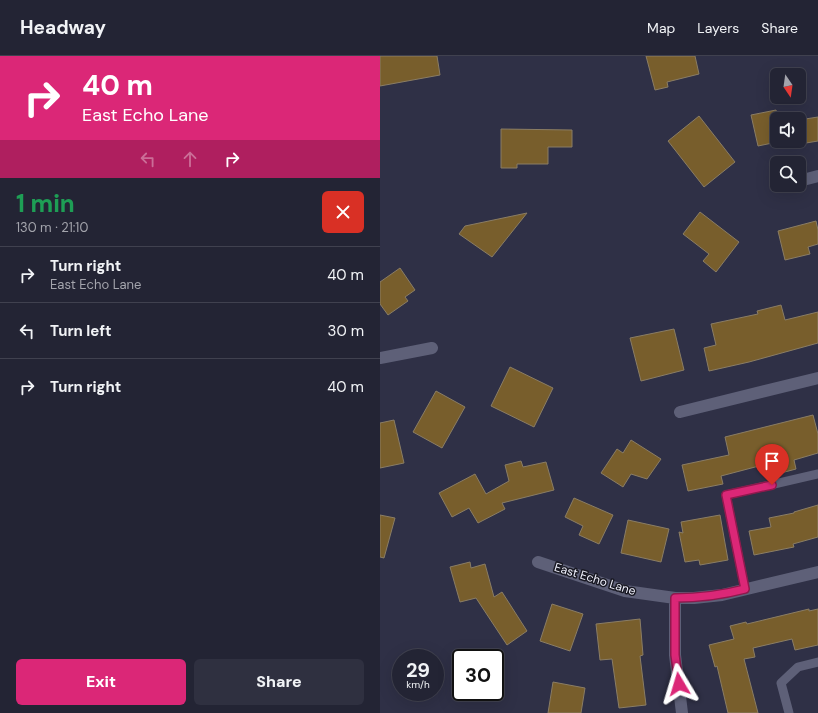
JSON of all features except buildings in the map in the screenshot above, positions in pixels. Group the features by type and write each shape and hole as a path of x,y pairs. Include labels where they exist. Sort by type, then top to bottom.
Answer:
{"street":[{"path":"806,179 818,176"},
{"path":"380,358 432,348"},
{"path":"680,412 818,378"},
{"name":"East Echo Lane","path":"538,562 625,590 675,598 694,598 722,595 818,572"},
{"path":"675,598 675,655 682,713"}],"lane":[{"path":"745,589 726,495 818,474"},
{"path":"789,713 781,683 798,667 818,662"}],"route":[{"path":"679,684 675,655 675,598 694,598 722,595 745,589 726,495 772,485"}]}
